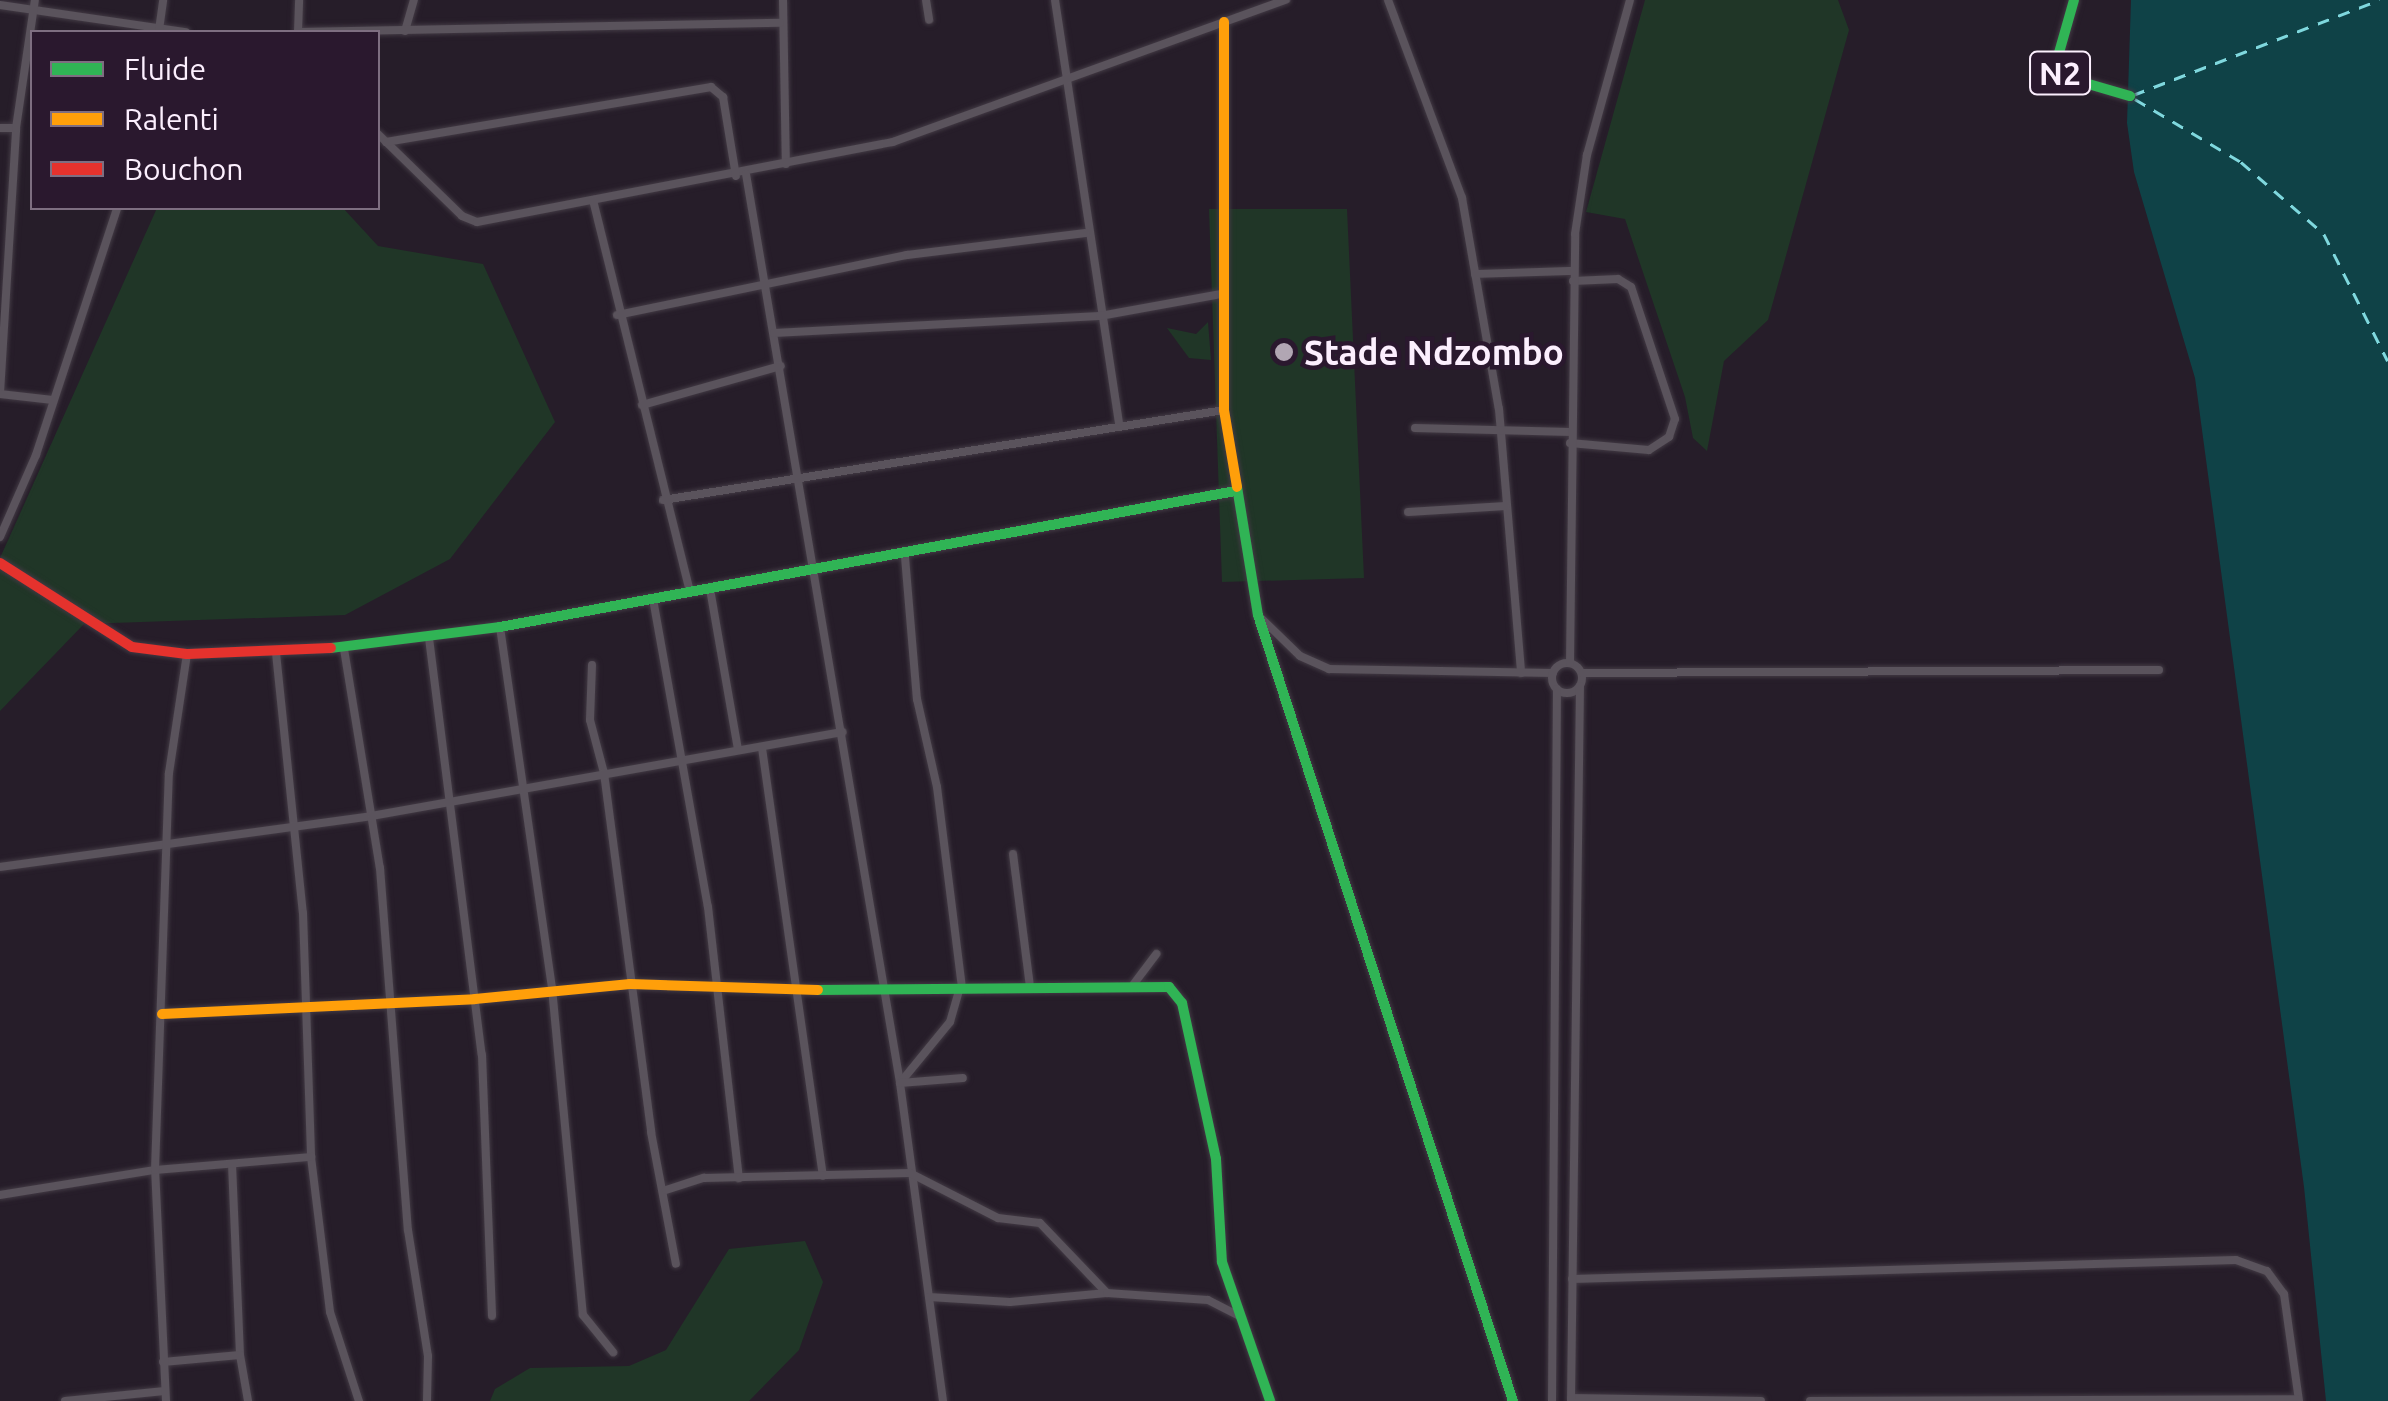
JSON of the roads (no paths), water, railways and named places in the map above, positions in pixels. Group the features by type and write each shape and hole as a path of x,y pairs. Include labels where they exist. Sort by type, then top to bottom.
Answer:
{"main road":[{"name":"N2","path":"2074,0 2058,56 2061,76 2130,96"},
{"path":"1224,22 1224,410 1258,616 1513,1401"},
{"path":"0,563 119,642 188,654 276,653 344,649 500,627 905,556 1235,491"},
{"path":"162,1014 474,999 552,988 630,984 798,986 884,992 1030,986 1169,987 1182,1003 1216,1158 1222,1262 1270,1401"}],"street":[{"path":"159,30 163,0"},
{"path":"298,30 300,0"},
{"path":"405,31 414,0"},
{"path":"783,0 780,23 786,164"},
{"path":"926,0 929,20"},
{"path":"1055,0 1086,232 1119,422"},
{"path":"380,136 469,220 736,176 892,142 1068,84 1286,0"},
{"path":"1388,0 1457,183 1475,274 1500,432 1520,673"},
{"path":"1570,663 1573,276 1587,156 1630,0"},
{"path":"30,30 34,4"},
{"path":"0,5 34,4 154,30"},
{"path":"380,31 780,23"},
{"path":"30,32 16,128 0,393 52,400"},
{"path":"386,142 711,87 723,97 736,176"},
{"path":"0,128 16,128"},
{"path":"746,174 900,1083 943,1401"},
{"path":"593,200 617,315 690,591"},
{"path":"0,537 52,400 116,210"},
{"path":"617,315 907,256 1086,232"},
{"path":"1475,274 1618,279 1632,287 1676,419 1669,437 1650,450 1570,443"},
{"path":"774,333 1100,316 1222,294"},
{"path":"642,405 781,366"},
{"path":"663,500 1119,422 1224,410"},
{"path":"1415,428 1571,432"},
{"path":"1408,512 1506,506"},
{"path":"900,1083 950,1022 961,988 938,787 917,699 905,556"},
{"path":"710,588 738,750"},
{"path":"653,599 715,984 739,1178"},
{"path":"1258,616 1300,656 1329,670 1552,674 1570,663"},
{"path":"500,627 552,988 583,1316 613,1352"},
{"path":"429,638 474,999 492,1316"},
{"path":"344,649 371,816 392,1004 408,1230 428,1356 427,1401"},
{"path":"276,653 296,827 308,1006 311,1158 330,1312 359,1401"},
{"path":"65,1401 166,1396 155,1170 170,761 188,654"},
{"path":"1570,663 1582,673 2159,670"},
{"path":"592,664 590,720 604,774 630,984 676,1264"},
{"path":"1582,673 1571,1399 1761,1401"},
{"path":"1552,674 1557,689 1552,1401"},
{"path":"1557,689 1569,693 1580,686"},
{"path":"0,868 371,816 843,732"},
{"path":"762,748 823,1176"},
{"path":"1012,854 1030,986"},
{"path":"1133,985 1156,954"},
{"path":"900,1083 963,1078"},
{"path":"0,1195 155,1170 311,1158"},
{"path":"232,1164 240,1355 248,1401"},
{"path":"666,1190 704,1178 910,1172 998,1218 1043,1225 1108,1293"},
{"path":"1572,1279 2236,1260 2267,1271 2284,1294 2299,1400 1810,1401"},
{"path":"930,1297 1010,1302 1108,1293 1208,1300 1238,1315"},
{"path":"163,1362 240,1355"}],"place":[{"name":"Stade Ndzombo","path":"1284,352"}]}
